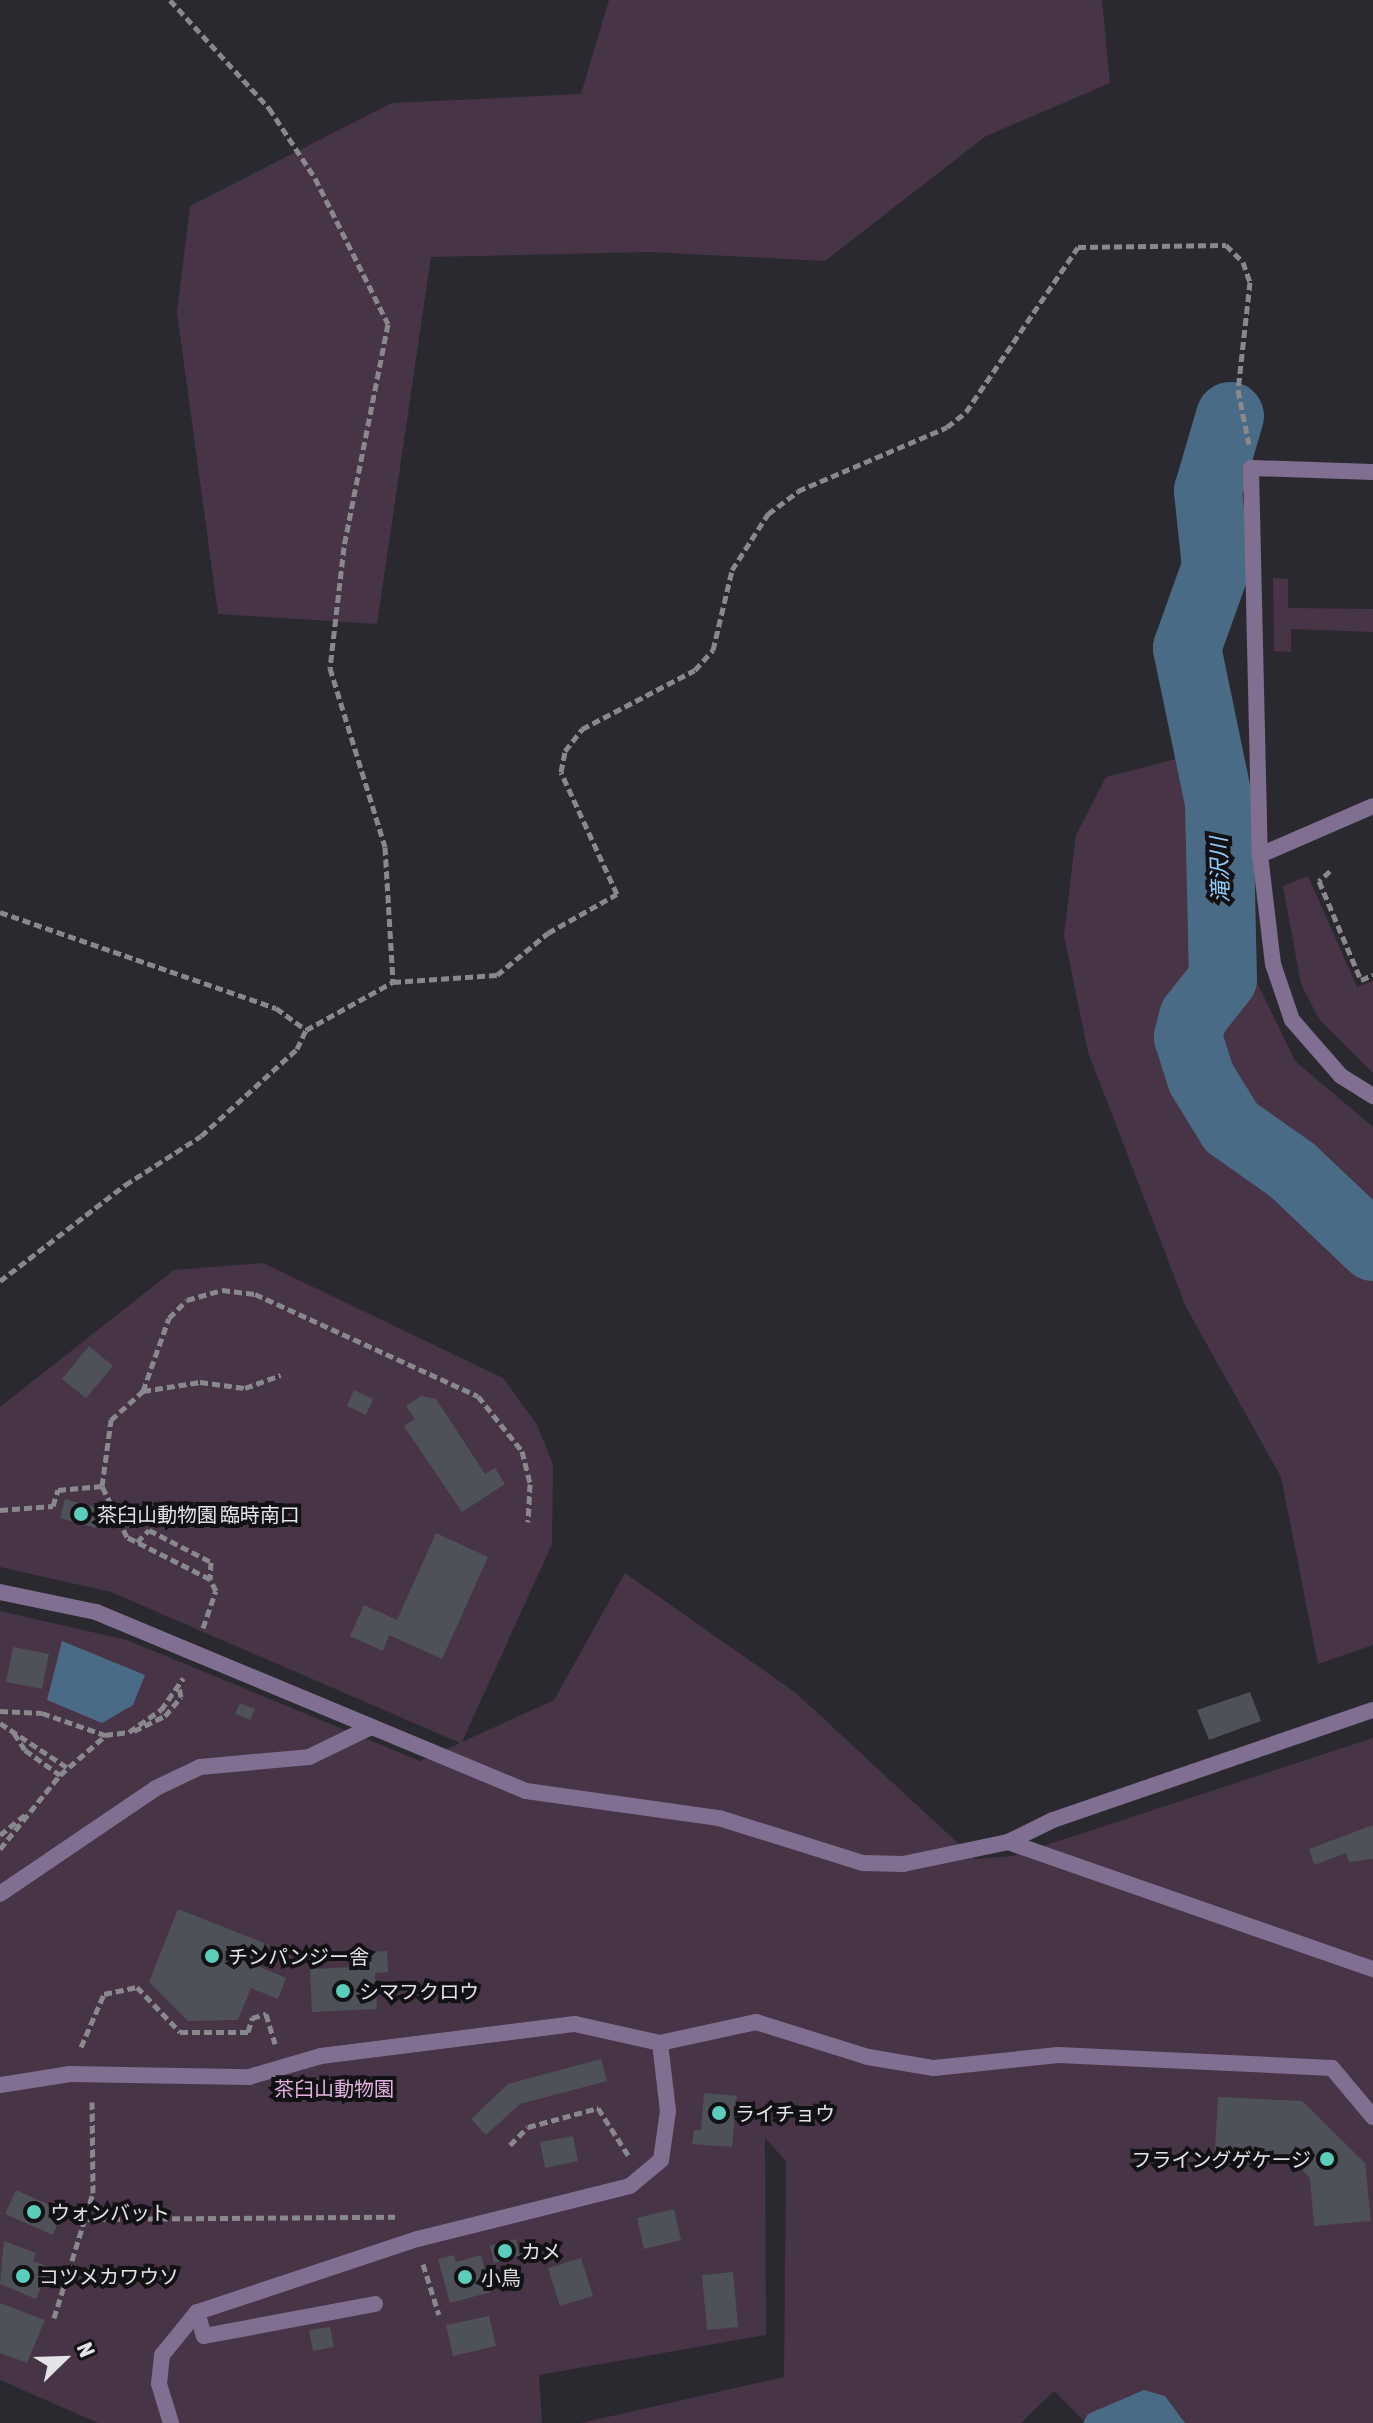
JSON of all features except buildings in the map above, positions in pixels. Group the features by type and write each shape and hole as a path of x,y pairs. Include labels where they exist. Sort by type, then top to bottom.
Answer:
{"lane":[{"path":"1373,472 1251,468 1260,855 1273,964 1292,1020 1341,1076 1373,1096"},
{"path":"1260,855 1373,806"},
{"path":"0,1592 96,1612 526,1791 719,1818 863,1863 903,1864 1008,1842 1053,1820 1373,1710"},
{"path":"0,1894 156,1788 200,1767 309,1757 371,1727"},
{"path":"1008,1842 1373,1969"},
{"path":"0,2085 90,2073 249,2077 321,2056 575,2024 660,2043 756,2022 868,2057 934,2068 1058,2055 1332,2068 1373,2117"},
{"path":"171,2423 159,2384 162,2355 197,2312 417,2239 630,2186 661,2160 668,2111 660,2043"},
{"path":"197,2312 204,2336 375,2304"}],"path":[{"path":"170,0 269,108 315,178 388,324 344,547 330,668 385,847 393,982"},
{"path":"0,1281 125,1185 201,1136 297,1049 306,1030 393,982 497,975 548,933 617,894 561,772 565,751 610,710 695,670 713,650 732,570 768,514 798,491 947,427 966,412 1078,247 1226,245 1243,262 1250,282 1238,390 1251,468"},
{"path":"1330,871 1319,881 1361,980 1373,975"},
{"path":"0,912 276,1008 306,1030"},
{"path":"210,1579 127,1537 102,1486 111,1420 143,1391 169,1318 187,1300 222,1290 255,1294 478,1396 522,1451 530,1484 528,1522"},
{"path":"143,1391 200,1382 245,1388 281,1375"},
{"path":"0,1510 53,1506 58,1490 102,1486"},
{"path":"137,1542 149,1530 211,1562 210,1579 216,1591 207,1617"},
{"path":"0,1711 42,1713 105,1735 129,1732 165,1716 181,1697 179,1686 183,1678"},
{"path":"0,1723 68,1768"},
{"path":"14,1732 25,1750 60,1775"},
{"path":"0,1849 60,1775 105,1735"},
{"path":"0,1835 26,1814"},
{"path":"70,2074 104,1994 137,1987 180,2032 248,2032 252,2018 266,2014 269,2023"},
{"path":"54,2318 88,2219 95,2145 90,2073"},
{"path":"510,2145 528,2127 598,2108 620,2148 646,2172"},
{"path":"88,2219 367,2213 399,2218 417,2239 439,2315"}],"green space":[{"path":"609,0 1102,0 1110,83 986,136 825,261 650,252 431,257 377,624 218,614 177,312 190,206 392,103 581,94"},
{"path":"1273,578 1288,579 1288,608 1373,609 1373,632 1291,629 1291,652 1274,651"},
{"path":"1223,747 1249,966 1295,1061 1373,1127 1373,1645 1318,1664 1281,1477 1186,1307 1088,1052 1064,935 1076,835 1106,777"},
{"path":"1308,876 1357,987 1373,981 1373,1073 1319,1019 1301,984 1283,886"},
{"name":"茶臼山動物園","path":"263,1263 503,1378 536,1423 553,1464 552,1544 462,1742 554,1700 625,1573 796,1693 975,1859 1013,1856 1373,1738 1373,2423 1086,2423 1054,2391 1021,2423 581,2423 784,2377 786,2161 765,2138 766,2335 539,2375 542,2423 98,2423 0,2380 0,1611 127,1640 420,1761 460,1743 111,1592 0,1567 0,1407 174,1270"}],"water":[{"path":"62,1641 145,1675 133,1705 102,1723 47,1700"},
{"path":"1144,2390 1165,2396 1185,2423 1083,2423 1088,2414"}],"waterway":[{"name":"滝沢川","path":"1230,416 1208,491 1216,567 1187,648 1219,803 1223,979 1193,1017 1188,1037 1201,1078 1231,1127 1292,1170 1373,1247"}],"place":[{"name":"茶臼山動物園 臨時南口","path":"81,1514"},
{"name":"チンパンジー舎","path":"212,1956"},
{"name":"シマフクロウ","path":"343,1991"},
{"name":"ライチョウ","path":"719,2113"},
{"name":"フライングゲケージ","path":"1327,2159"},
{"name":"ウォンバット","path":"34,2212"},
{"name":"カメ","path":"505,2251"},
{"name":"コツメカワウソ","path":"23,2276"},
{"name":"小鳥","path":"465,2277"}]}
